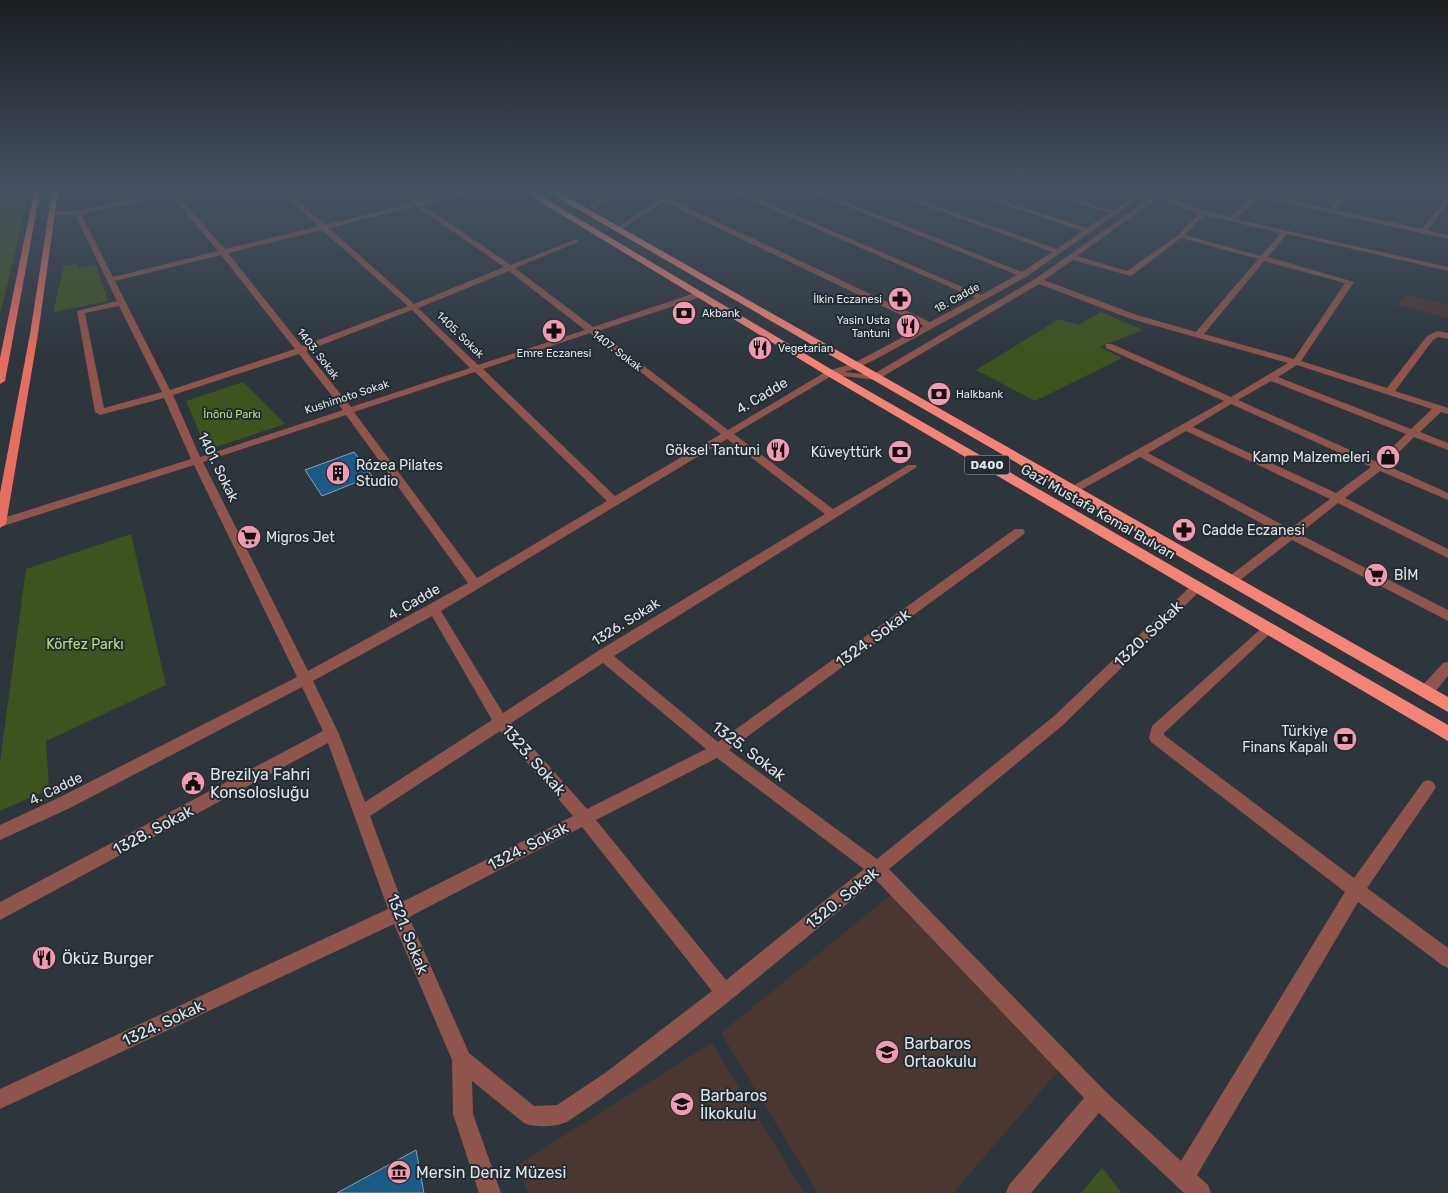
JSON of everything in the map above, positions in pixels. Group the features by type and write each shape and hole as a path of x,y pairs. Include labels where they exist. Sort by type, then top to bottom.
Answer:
{"highway":[{"name":"Gazi Mustafa Kemal Bulvarı","path":"622,248 830,373 1448,734"},
{"name":"Gazi Mustafa Kemal Bulvarı","path":"650,248 874,378 1448,705"}],"main road":[{"path":"0,382 26,248"},
{"path":"0,524 34,334 47,248"}],"street":[{"name":"1401. Sokak","path":"94,248 168,395 197,461 306,679"},
{"name":"1403. Sokak","path":"220,248 348,410 475,584"},
{"path":"110,280 245,248"},
{"name":"1405. Sokak","path":"348,248 412,306 614,502"},
{"name":"1407. Sokak","path":"481,248 832,514"},
{"path":"122,303 81,311 100,412 168,395 241,372 560,248"},
{"path":"769,248 931,326"},
{"path":"865,248 981,298"},
{"path":"955,248 1023,275"},
{"path":"1048,248 1057,251"},
{"name":"18. Cadde","path":"830,373 854,366 872,354 931,326 1023,275 1062,248"},
{"name":"18. Cadde","path":"874,378 1038,281 1087,248"},
{"path":"1072,258 1128,274 1164,248"},
{"path":"1073,490 1186,427 1296,362 1350,282 1224,248"},
{"path":"1198,335 1272,248"},
{"path":"1355,248 1448,269"},
{"path":"1038,281 1134,317 1296,362 1443,410"},
{"name":"Kushimoto Sokak","path":"0,524 197,461 701,294"},
{"path":"1390,392 1430,338 1437,334 1448,336"},
{"path":"1108,346 1380,465 1448,497"},
{"path":"872,354 905,374"},
{"path":"830,373 874,378"},
{"name":"4. Cadde","path":"0,833 64,803 306,679 434,609 830,373"},
{"path":"1270,377 1448,447"},
{"path":"1230,581 1380,465 1412,432 1443,410"},
{"path":"1186,427 1338,498 1448,554"},
{"path":"1141,452 1290,534 1448,616"},
{"name":"1326. Sokak","path":"362,813 603,655 912,467"},
{"name":"1324. Sokak","path":"0,1099 398,913 718,750 1019,532"},
{"name":"1320. Sokak","path":"462,1060 531,1116 560,1115 612,1080 725,993 1058,721 1197,587"},
{"name":"1323. Sokak","path":"434,609 501,722 584,817 725,993"},
{"path":"1269,629 1157,730 1156,738 1448,958"},
{"name":"1325. Sokak","path":"603,655 718,750 877,870 1098,1098 1200,1193"},
{"path":"1425,692 1448,668"},
{"name":"1321. Sokak","path":"306,679 332,734 398,913 462,1060 464,1114 490,1193"},
{"name":"1328. Sokak","path":"0,911 332,734"},
{"path":"1184,1177 1357,888 1428,787"},
{"path":"1017,1193 1098,1098"}],"shaded area":[{"path":"1407,295 1448,305 1448,318 1397,305"},
{"name":"Barbaros Ortaokulu","path":"892,894 1059,1070 953,1193 818,1193 721,1033"},
{"name":"Barbaros İlkokulu","path":"712,1043 804,1193 528,1193 517,1165"}],"green space":[{"path":"0,248 16,248 0,314"},
{"path":"77,264 80,268 96,265 108,301 53,312 64,266"},
{"path":"1101,312 1143,330 1100,347 1122,358 1035,401 976,370 1059,319 1078,325"},
{"name":"İnönü Parkı","path":"243,382 285,424 207,450 186,401"},
{"name":"Körfez Parkı","path":"131,534 166,685 46,741 49,789 0,811 0,762 26,569"},
{"path":"1102,1168 1122,1193 1081,1193"}],"building":[{"name":"Rózea Pilates Studio","path":"354,452 372,476 322,496 305,470"},
{"name":"Mersin Deniz Müzesi","path":"416,1150 424,1193 337,1193"}],"place":[{"name":"İlkin Eczanesi","path":"900,299"},
{"name":"Akbank","path":"684,313"},
{"name":"Yasin Usta Tantuni","path":"908,326"},
{"name":"Emre Eczanesi","path":"554,331"},
{"name":"Vegetarian","path":"760,348"},
{"name":"Halkbank","path":"939,394"},
{"name":"Göksel Tantuni","path":"778,450"},
{"name":"Küveyttürk","path":"900,452"},
{"name":"Kamp Malzemeleri","path":"1388,457"},
{"name":"Rózea Pilates Studio","path":"338,473"},
{"name":"Cadde Eczanesi","path":"1184,530"},
{"name":"Migros Jet","path":"249,537"},
{"name":"BİM","path":"1376,575"},
{"name":"Türkiye Finans Kapalı","path":"1345,739"},
{"name":"Brezilya Fahri Konsolosluğu","path":"193,783"},
{"name":"Öküz Burger","path":"44,958"},
{"name":"Barbaros Ortaokulu","path":"887,1052"},
{"name":"Barbaros İlkokulu","path":"682,1104"},
{"name":"Mersin Deniz Müzesi","path":"399,1172"}]}
